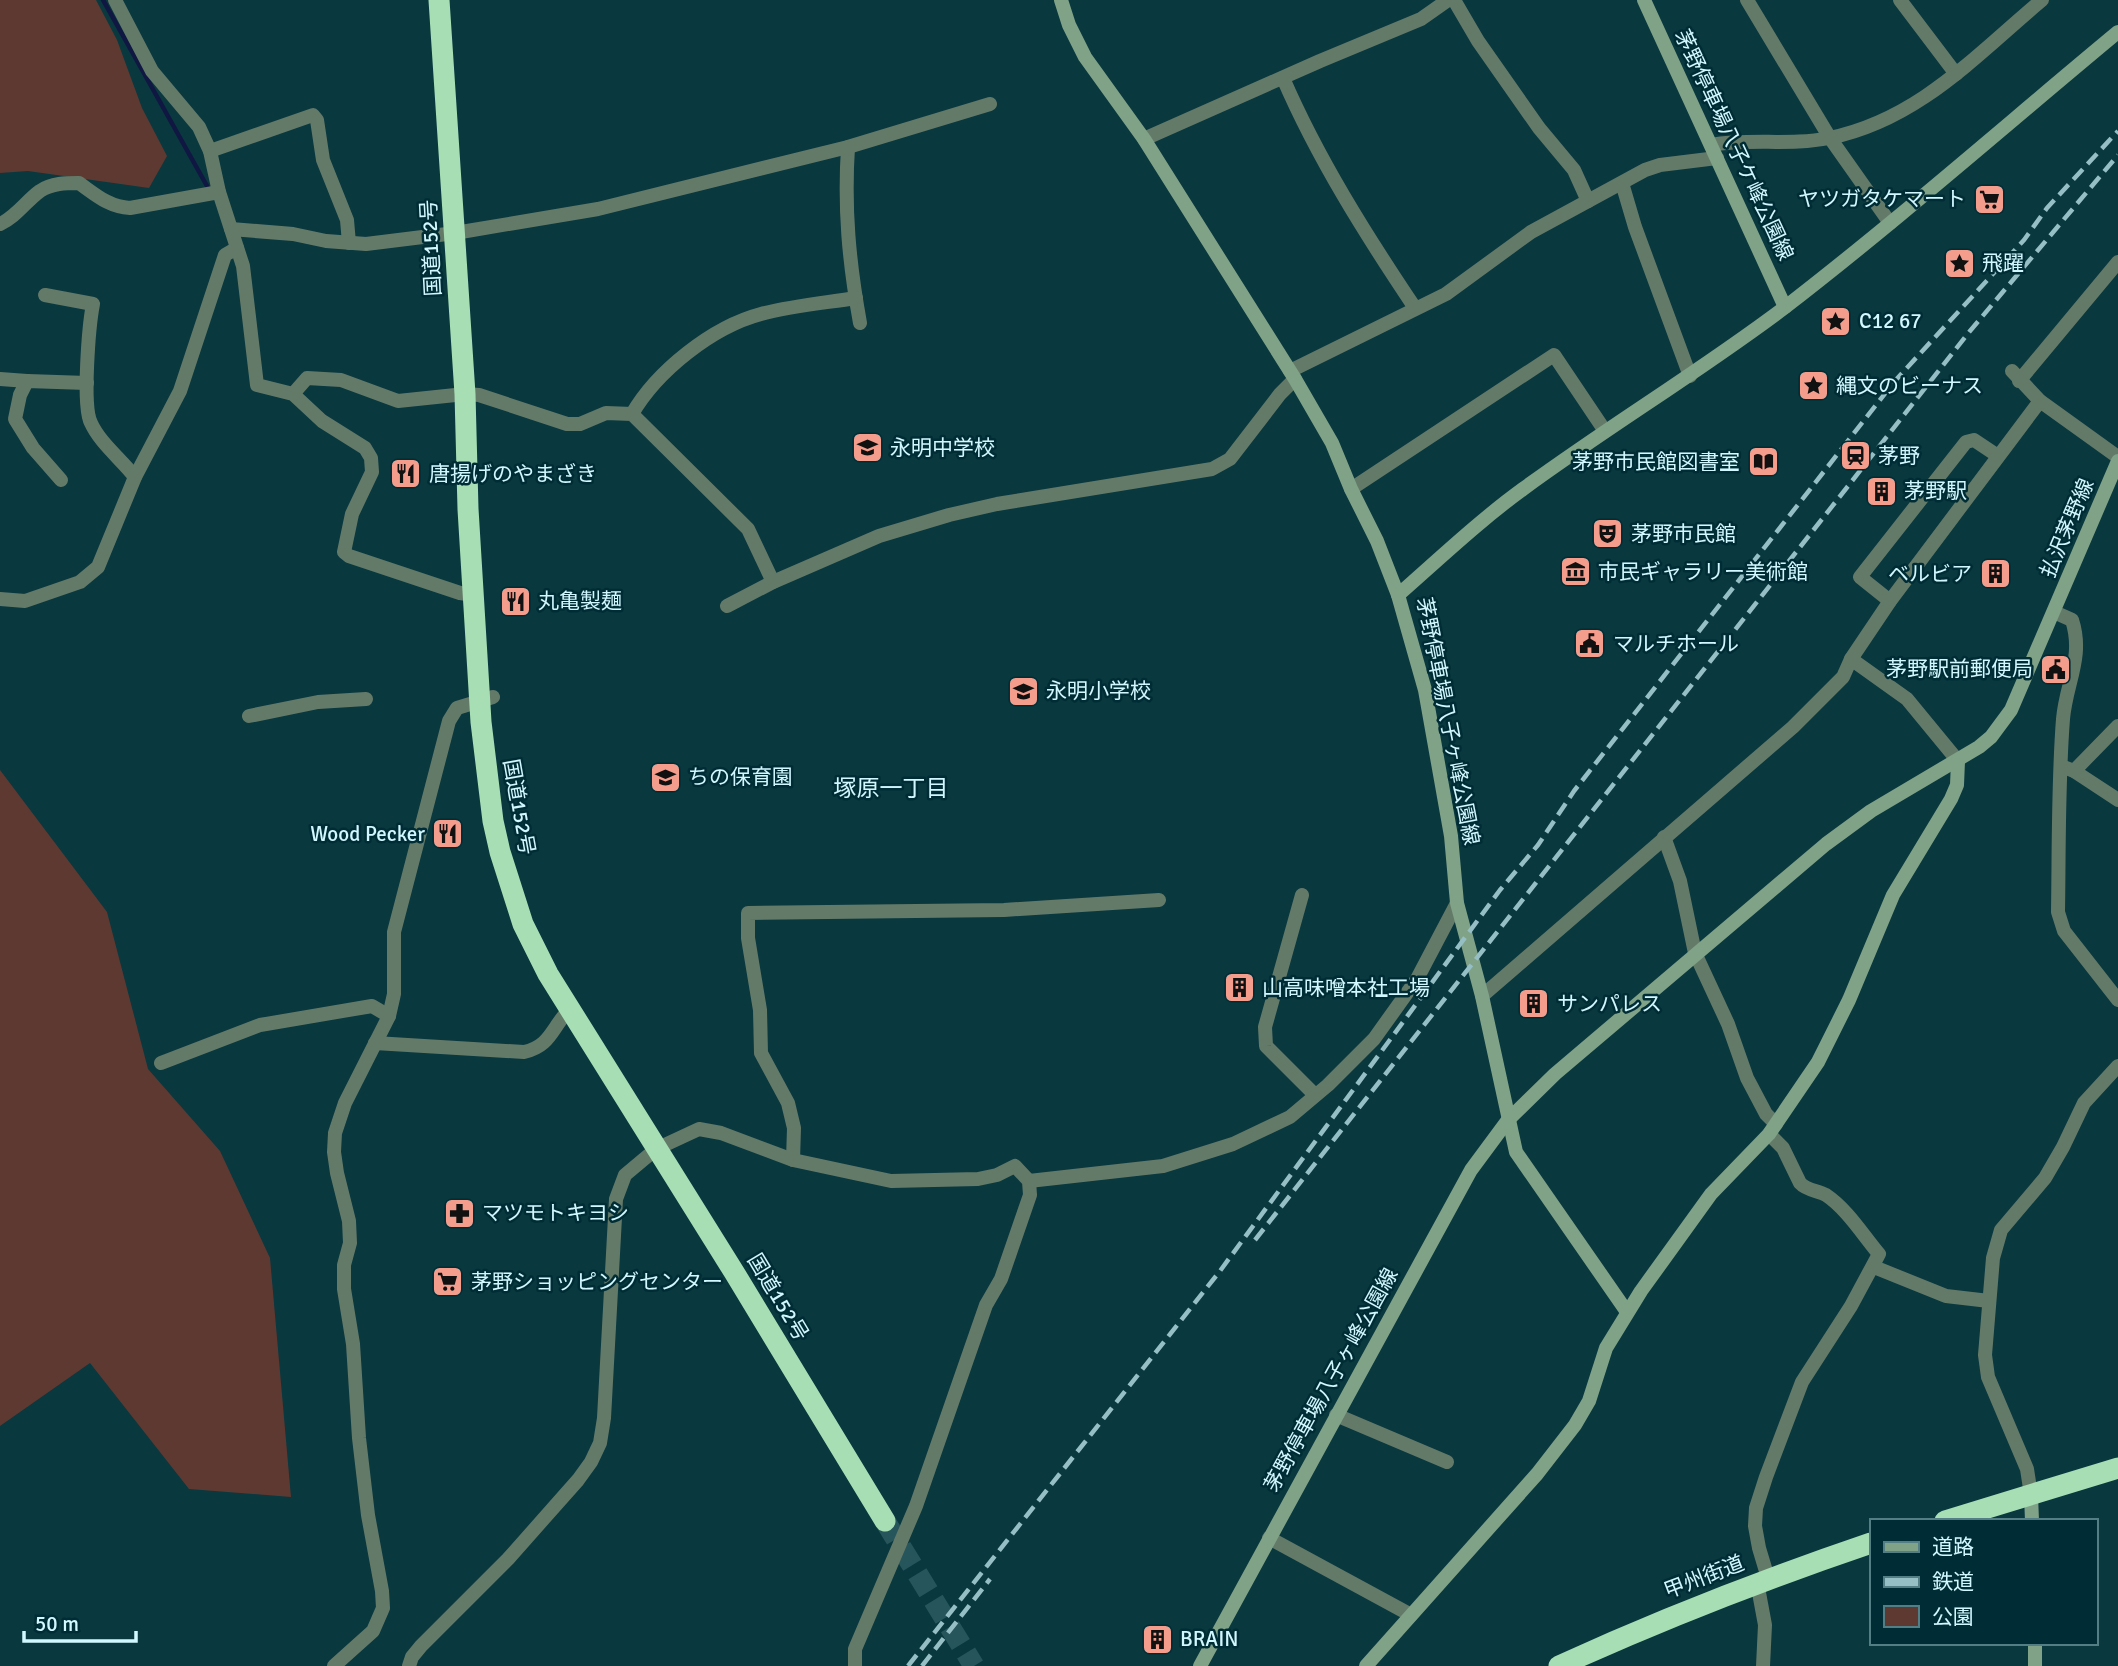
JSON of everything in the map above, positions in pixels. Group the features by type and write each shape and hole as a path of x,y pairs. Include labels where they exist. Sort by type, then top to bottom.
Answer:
{"highway":[{"name":"国道152号","path":"439,0 465,394 468,509 474,595 486,699 491,807 500,852 523,924 548,974 885,1521"},
{"path":"1952,1519 2118,1468"},
{"name":"甲州街道","path":"1559,1666 1646,1626 1763,1580 1870,1543"}],"main road":[{"path":"1061,0 1069,25 1085,57 1144,139 1332,443 1377,541 1398,595"},
{"name":"茅野停車場八子ケ峰公園線","path":"1644,0 1785,307"},
{"name":"茅野停車場八子ヶ峰公園線","path":"1508,1119 1482,996 1457,903 1451,836 1425,690 1398,595 1497,509 1605,430 1690,376 1785,307 2118,32"},
{"name":"払沢茅野線","path":"2054,612 2118,459"},
{"name":"茅野停車場八子ヶ峰公園線","path":"1200,1666 1471,1170 1508,1119 1555,1074 1826,844 1871,811 1958,761 1991,737 2011,709 2054,612"},
{"path":"1366,1666 1537,1474 1575,1425 1590,1401 1606,1348 1627,1312 1711,1194 1772,1129 1818,1062 1849,1000 1893,895 1951,799 1956,785 1958,761"},
{"path":"1508,1119 1516,1152 1521,1161 1627,1312"},
{"path":"2031,1495 2032,1519"},
{"path":"2035,1645 2035,1666"}],"street":[{"path":"115,0 152,71 198,127 210,151 219,192 243,265 257,385 293,394 322,421 365,448 371,458 372,472 352,514 344,552 361,561 460,593 474,595"},
{"path":"1144,139 1421,19 1448,0"},
{"path":"1454,0 1478,41 1539,128 1574,170 1588,201"},
{"path":"1747,0 1830,138 1890,223"},
{"path":"1900,0 1956,74"},
{"path":"727,606 773,582 879,536 949,515 997,504 1212,469 1230,459 1292,375 1446,294 1531,232 1645,170 1714,152 1724,143 1799,142 1830,138 1900,113 1956,74 2040,0"},
{"path":"1283,78 1301,118 1363,230 1415,308"},
{"path":"230,229 366,244 455,233 598,209 848,147 990,104"},
{"path":"210,151 313,115 317,120 323,160 347,220 349,243"},
{"path":"848,147 846,222 860,323"},
{"path":"0,224 8,221 42,190 58,184 79,183 118,208 219,192"},
{"path":"1622,183 1635,227 1690,376"},
{"path":"0,599 24,601 79,582 98,567 135,477 180,391 225,255 237,248"},
{"path":"2118,262 2016,376 2040,401 2118,459"},
{"path":"45,295 93,304 89,325 89,419 97,433 135,477"},
{"path":"632,414 677,361 739,322 761,314 856,298"},
{"path":"1351,489 1554,355 1605,430"},
{"path":"293,394 307,378 341,380 398,401 479,395 567,424 580,424 606,413 632,414 748,529 769,568 773,582"},
{"path":"0,379 87,383"},
{"path":"27,381 20,395 15,419 33,448 61,480"},
{"path":"1482,996 1793,727 1843,677 1851,659 1890,601 2040,401"},
{"path":"1890,601 1860,577 1966,442 1974,440 1998,456"},
{"path":"2054,612 2072,620 2078,637 2075,667 2063,716 2068,769 2057,912 2064,931 2118,1000"},
{"path":"1851,659 1908,699 1958,761"},
{"path":"249,716 318,702 366,699"},
{"path":"334,1666 373,1631 383,1608 358,1428 353,1344 344,1289 344,1265 350,1243 349,1221 334,1152 335,1133 345,1103 389,1016 394,994 394,932 449,721 457,708 486,699"},
{"path":"2068,769 2118,726"},
{"path":"2068,769 2118,800"},
{"path":"1664,837 1680,881 1695,953 1728,1024 1747,1078 1772,1129 1800,1183 1824,1194 1837,1204 1880,1254 1802,1382 1756,1508 1755,1526 1763,1580 1765,1625 1763,1666"},
{"path":"1302,895 1265,1027 1266,1046 1315,1095"},
{"path":"793,1160 794,1128 788,1103 761,1053 760,1010 748,938 748,914 1004,910 1159,901"},
{"path":"1029,1181 1163,1166 1245,1139 1290,1117 1374,1039 1417,979 1457,903"},
{"path":"161,1063 260,1025 372,1006 389,1016"},
{"path":"375,1043 524,1052 545,1043 570,1009"},
{"path":"2031,1495 2027,1469 1988,1377 1985,1355 1993,1258 2001,1230 2045,1178 2084,1103 2118,1066"},
{"path":"409,1666 421,1646 508,1559 591,1462 600,1443 604,1418 616,1199 625,1175 656,1149 699,1129 721,1133 793,1160 891,1181 978,1179 997,1175 1015,1166 1029,1181 1030,1195 1001,1279 986,1305 916,1506 855,1649 855,1666"},
{"path":"1874,1267 1946,1296 1989,1301"},
{"path":"1336,1415 1447,1462"},
{"path":"1269,1538 1411,1615"}],"green space":[{"path":"0,0 96,0 117,40 142,108 167,156 149,188 28,171 0,173"},
{"path":"0,770 107,912 148,1069 220,1151 270,1258 291,1497 189,1489 90,1363 0,1426"}],"waterway":[{"path":"103,0 207,186"}],"tunnel":[{"path":"885,1521 974,1666"}],"railway":[{"path":"908,1666 1220,1271 1500,890 1538,845 1574,791 1894,382 2024,240 2047,208 2118,131"},
{"path":"1255,1240 1970,331 2118,155"},
{"path":"922,1666 990,1579"}],"place":[{"name":"ヤツガタケマート","path":"1989,199"},
{"name":"飛躍","path":"1959,263"},
{"name":"C12 67","path":"1836,321"},
{"name":"縄文のビーナス","path":"1813,386"},
{"name":"永明中学校","path":"867,448"},
{"name":"茅野","path":"1855,456"},
{"name":"茅野市民館図書室","path":"1763,462"},
{"name":"唐揚げのやまざき","path":"406,474"},
{"name":"茅野駅","path":"1881,491"},
{"name":"茅野市民館","path":"1608,534"},
{"name":"市民ギャラリー美術館","path":"1575,572"},
{"name":"ベルビア","path":"1995,574"},
{"name":"丸亀製麺","path":"515,601"},
{"name":"マルチホール","path":"1590,644"},
{"name":"茅野駅前郵便局","path":"2056,669"},
{"name":"永明小学校","path":"1023,691"},
{"name":"ちの保育園","path":"665,777"},
{"name":"Wood Pecker","path":"448,834"},
{"name":"山高味噌本社工場","path":"1239,988"},
{"name":"サンパレス","path":"1534,1004"},
{"name":"マツモトキヨシ","path":"459,1213"},
{"name":"茅野ショッピングセンター","path":"448,1282"},
{"name":"BRAIN","path":"1157,1639"}],"district":[{"name":"塚原一丁目","path":"891,788"}]}
